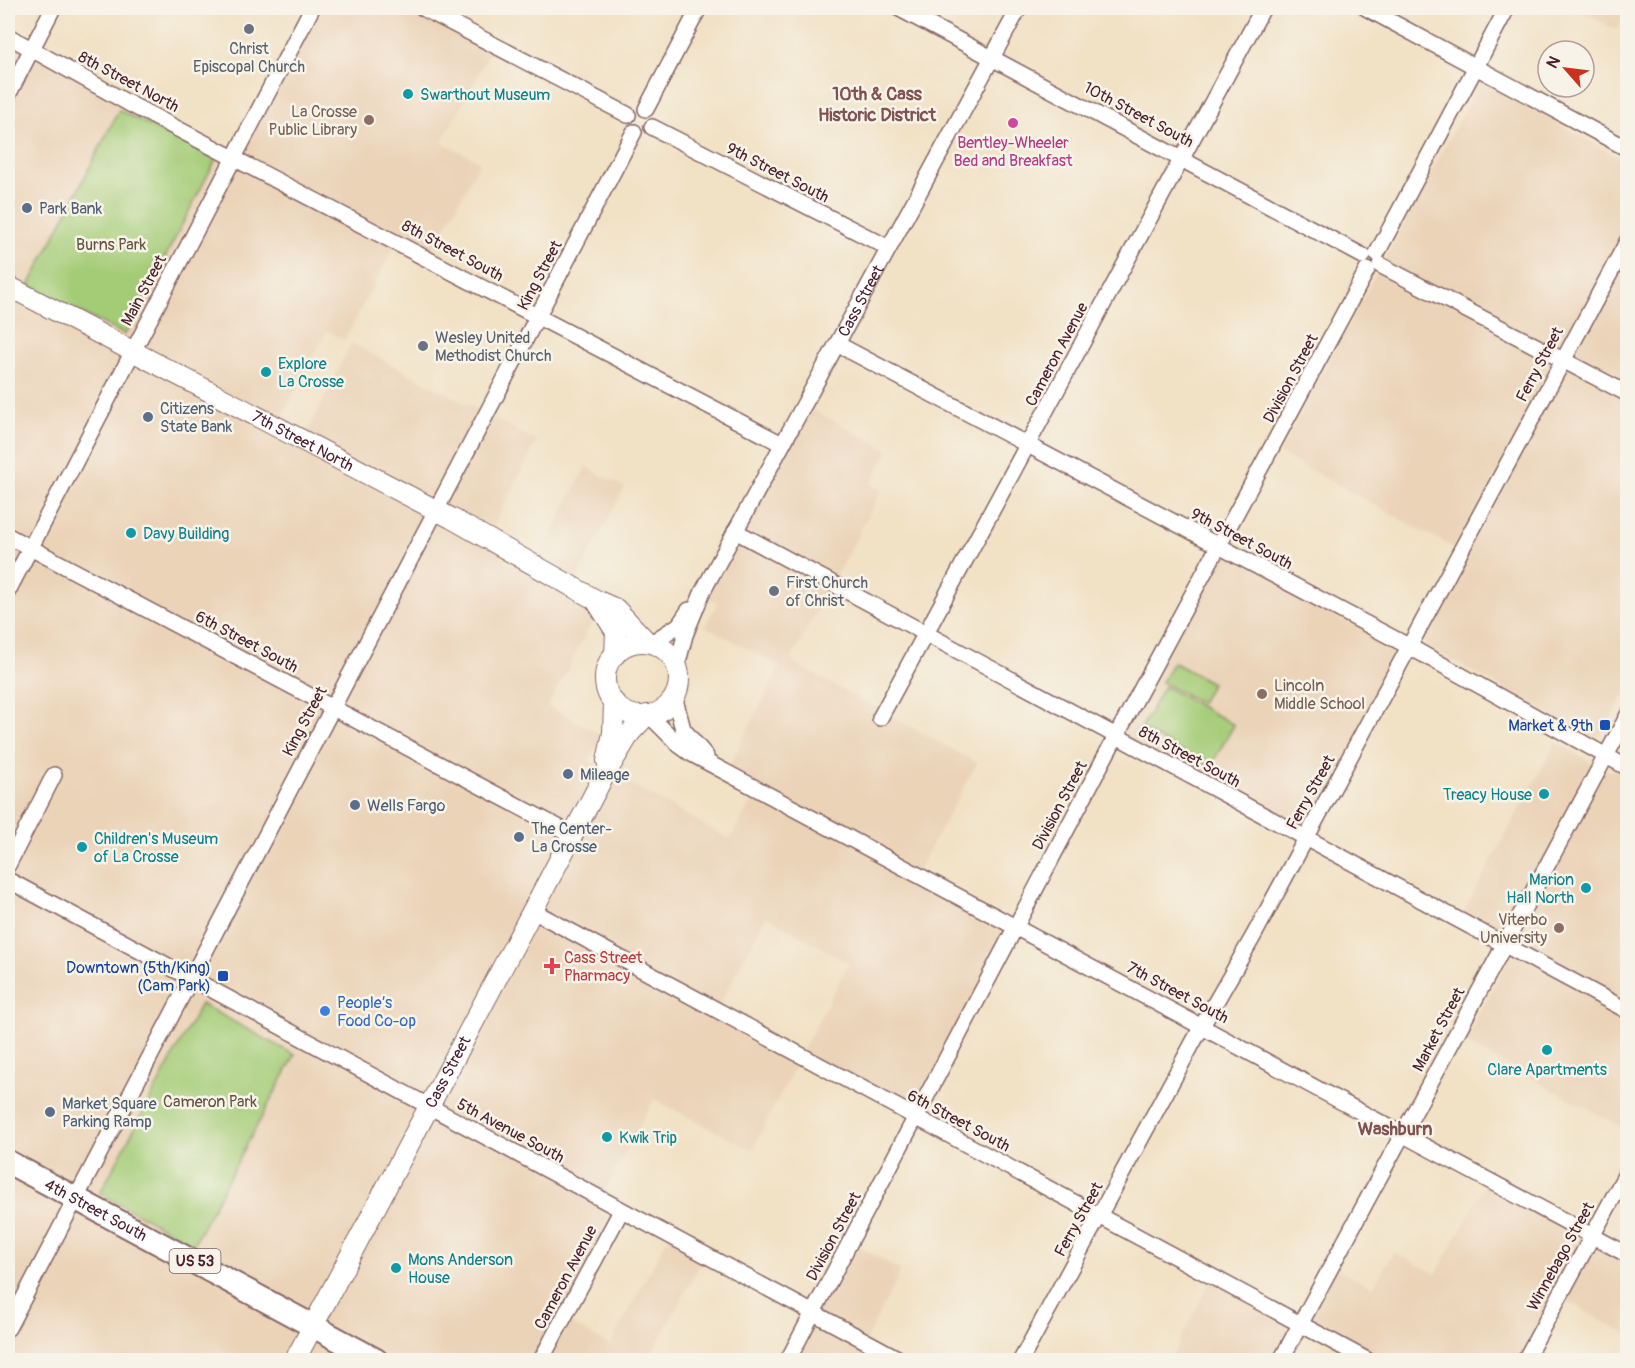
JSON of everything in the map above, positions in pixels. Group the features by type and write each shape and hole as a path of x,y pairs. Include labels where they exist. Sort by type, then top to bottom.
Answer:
{"highway":[{"name":"4th Street South","path":"8,1162 376,1360"}],"main road":[{"name":"7th Street North","path":"8,286 435,510 616,609 649,643"},
{"name":"7th Street North","path":"596,600 616,632 615,654"},
{"path":"649,643 667,651 677,666 679,682 674,696 663,709 648,715 630,713 614,702 607,690 606,675 615,654 632,644 649,643"},
{"name":"Cass Street","path":"600,783 613,733 614,702"},
{"name":"Cass Street","path":"295,1360 600,783 630,733 648,715"}],"street":[{"path":"8,95 53,8"},
{"name":"Main Street","path":"8,591 131,351 312,8"},
{"path":"423,8 628,115"},
{"path":"646,109 699,8"},
{"name":"10th Street South","path":"898,8 1183,157 1561,361 1628,394"},
{"name":"Cass Street","path":"677,666 685,635 702,594 1019,8"},
{"name":"Cameron Avenue","path":"880,718 1263,8"},
{"path":"1366,8 1477,65 1628,149"},
{"name":"Division Street","path":"788,1360 1116,736 1220,547 1507,8"},
{"name":"8th Street North","path":"8,36 128,103 234,157"},
{"path":"634,109 646,109 653,118 652,127 646,132 634,132 627,123 628,115 634,109"},
{"name":"9th Street South","path":"652,127 889,248"},
{"name":"King Street","path":"8,1328 634,132"},
{"name":"8th Street South","path":"234,157 782,444"},
{"name":"Ferry Street","path":"1022,1360 1410,647 1561,361 1628,240"},
{"name":"9th Street South","path":"837,344 1410,647 1628,768"},
{"name":"8th Street South","path":"735,531 1628,1011"},
{"name":"6th Street South","path":"8,536 573,835"},
{"name":"Cass Street","path":"649,643 679,625 702,594"},
{"name":"7th Street South","path":"674,696 683,729 712,762"},
{"name":"7th Street South","path":"648,715 679,745 1628,1255"},
{"name":"Market Street","path":"1281,1360 1628,715"},
{"path":"8,865 54,775"},
{"name":"5th Avenue South","path":"8,880 190,980 901,1360"},
{"name":"6th Street South","path":"533,910 1367,1360"},
{"name":"Winnebago Street","path":"1525,1360 1628,1170"},
{"name":"Cameron Avenue","path":"541,1360 621,1211"}],"shaded area":[{"path":"312,8 423,8 494,45 442,142 480,162 429,258 397,242 344,340 327,331 277,426 304,440 351,343 537,441 488,537 536,563 586,467 625,487 568,595 598,611 548,706 602,735 589,761 730,839 756,793 724,775 781,666 705,626 718,603 702,594 803,405 889,450 870,484 882,490 792,657 795,664 977,763 917,872 1016,926 917,1118 800,1056 752,1150 654,1099 606,1188 603,1200 621,1211 563,1319 610,1345 669,1236 705,1256 648,1360 8,1360 8,36 234,156","holes":["766,916 849,963 800,1055 717,1010"]},
{"path":"1575,8 1627,8 1627,11 1617,30"},
{"path":"1481,80 1627,162 1628,689 1597,741 1425,645 1424,640 1428,630 1467,555 1279,453"},
{"name":"Lincoln Middle School","path":"1220,547 1410,647 1305,838 1116,736"},
{"name":"Viterbo University","path":"1556,742 1609,772 1619,768 1627,771 1627,1130 1464,1042 1517,943 1463,913"},
{"path":"1488,1180 1627,1255 1627,1334 1559,1297 1525,1360 1367,1360 1301,1324 1281,1360 1228,1360 1219,1356 1217,1360 1170,1360 1213,1277 1300,1324 1331,1267 1373,1287 1394,1252 1436,1274"},
{"path":"851,1242 901,1270 865,1341 891,1360 788,1360"}],"green space":[{"name":"Burns Park","path":"119,110 216,159 125,335 29,286"},
{"path":"1173,662 1212,683 1201,703 1162,682"},
{"path":"1164,686 1234,725 1210,767 1141,729"},
{"name":"Cameron Park","path":"201,1004 295,1055 193,1245 100,1193"}],"place":[{"name":"Christ Episcopal Church","path":"249,29"},
{"name":"Swarthout Museum","path":"408,94"},
{"name":"La Crosse Public Library","path":"369,120"},
{"name":"Bentley-Wheeler Bed and Breakfast","path":"1013,123"},
{"name":"Park Bank","path":"27,208"},
{"name":"Wesley United Methodist Church","path":"423,346"},
{"name":"Explore La Crosse","path":"266,372"},
{"name":"Citizens State Bank","path":"148,417"},
{"name":"Davy Building","path":"131,533"},
{"name":"First Church of Christ","path":"774,591"},
{"name":"Lincoln Middle School","path":"1262,694"},
{"name":"Market & 9th","path":"1605,725"},
{"name":"Mileage","path":"568,774"},
{"name":"Treacy House","path":"1544,794"},
{"name":"Wells Fargo","path":"355,805"},
{"name":"The Center- La Crosse","path":"519,837"},
{"name":"Children's Museum of La Crosse","path":"82,847"},
{"name":"Marion Hall North","path":"1586,888"},
{"name":"Viterbo University","path":"1559,928"},
{"name":"Cass Street Pharmacy","path":"552,966"},
{"name":"Downtown (5th/King) (Cam Park)","path":"223,976"},
{"name":"People’s Food Co-op","path":"325,1011"},
{"name":"Clare Apartments","path":"1547,1050"},
{"name":"Market Square Parking Ramp","path":"50,1112"},
{"name":"Kwik Trip","path":"607,1137"},
{"name":"Mons Anderson House","path":"396,1268"}],"district":[{"name":"10th & Cass Historic District","path":"877,104"},
{"name":"Washburn","path":"1395,1129"}]}
